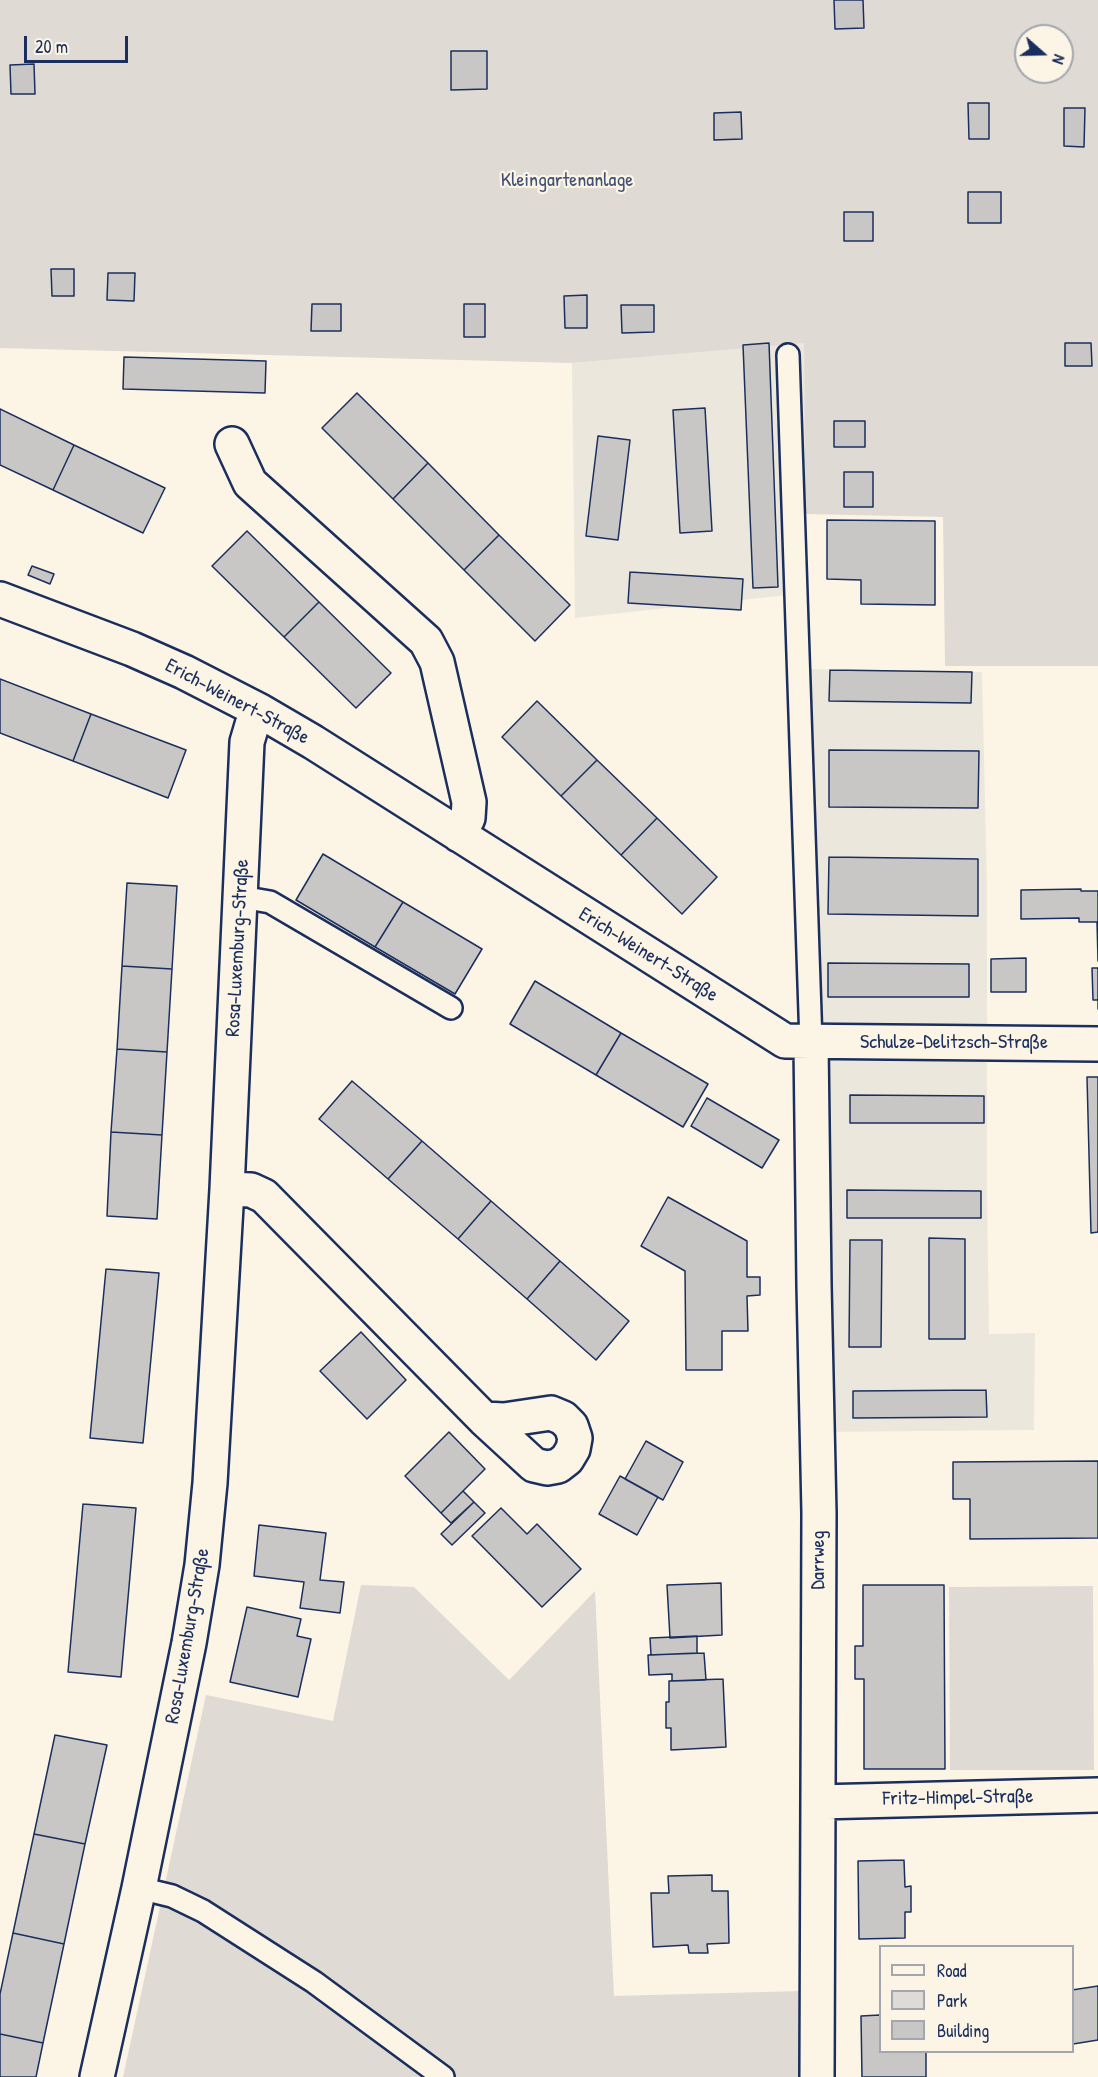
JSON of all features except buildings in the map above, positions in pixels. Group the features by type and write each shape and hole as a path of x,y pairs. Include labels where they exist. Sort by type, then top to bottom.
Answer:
{"street":[{"path":"232,444 250,483 426,641 437,662 469,802 468,818 459,835"},
{"name":"Erich-Weinert-Straße","path":"0,599 132,649 184,672 260,711 313,742 784,1041 811,1043"},
{"name":"Rosa-Luxemburg-Straße","path":"97,2077 139,1888 189,1643 202,1565 210,1483 227,1189 247,742 252,725 260,711"},
{"name":"Schulze-Delitzsch-Straße","path":"811,1043 1098,1044"},
{"name":"Darrweg","path":"811,1043 819,1513 816,2077"},
{"path":"227,1189 250,1190 264,1196 484,1419"},
{"name":"Fritz-Himpel-Straße","path":"818,1802 1098,1795"}],"lane":[{"path":"788,355 811,1043"},
{"path":"241,897 264,899 270,902 451,1008"},
{"path":"139,1888 172,1896 203,1911 314,1982 443,2077"}],"shaded area":[{"path":"804,342 806,593 575,618 572,363"},
{"path":"806,669 982,672 987,886 989,1334 1035,1333 1034,1430 818,1432"}],"green space":[{"name":"Kleingartenanlage","path":"0,0 1098,0 1098,666 945,666 943,517 805,514 804,343 572,363 0,348"},
{"path":"361,1585 414,1587 509,1680 595,1591 614,1996 800,1991 800,2077 123,2077 206,1695 333,1721"},
{"path":"1093,1586 1094,1770 950,1770 949,1587"}]}
